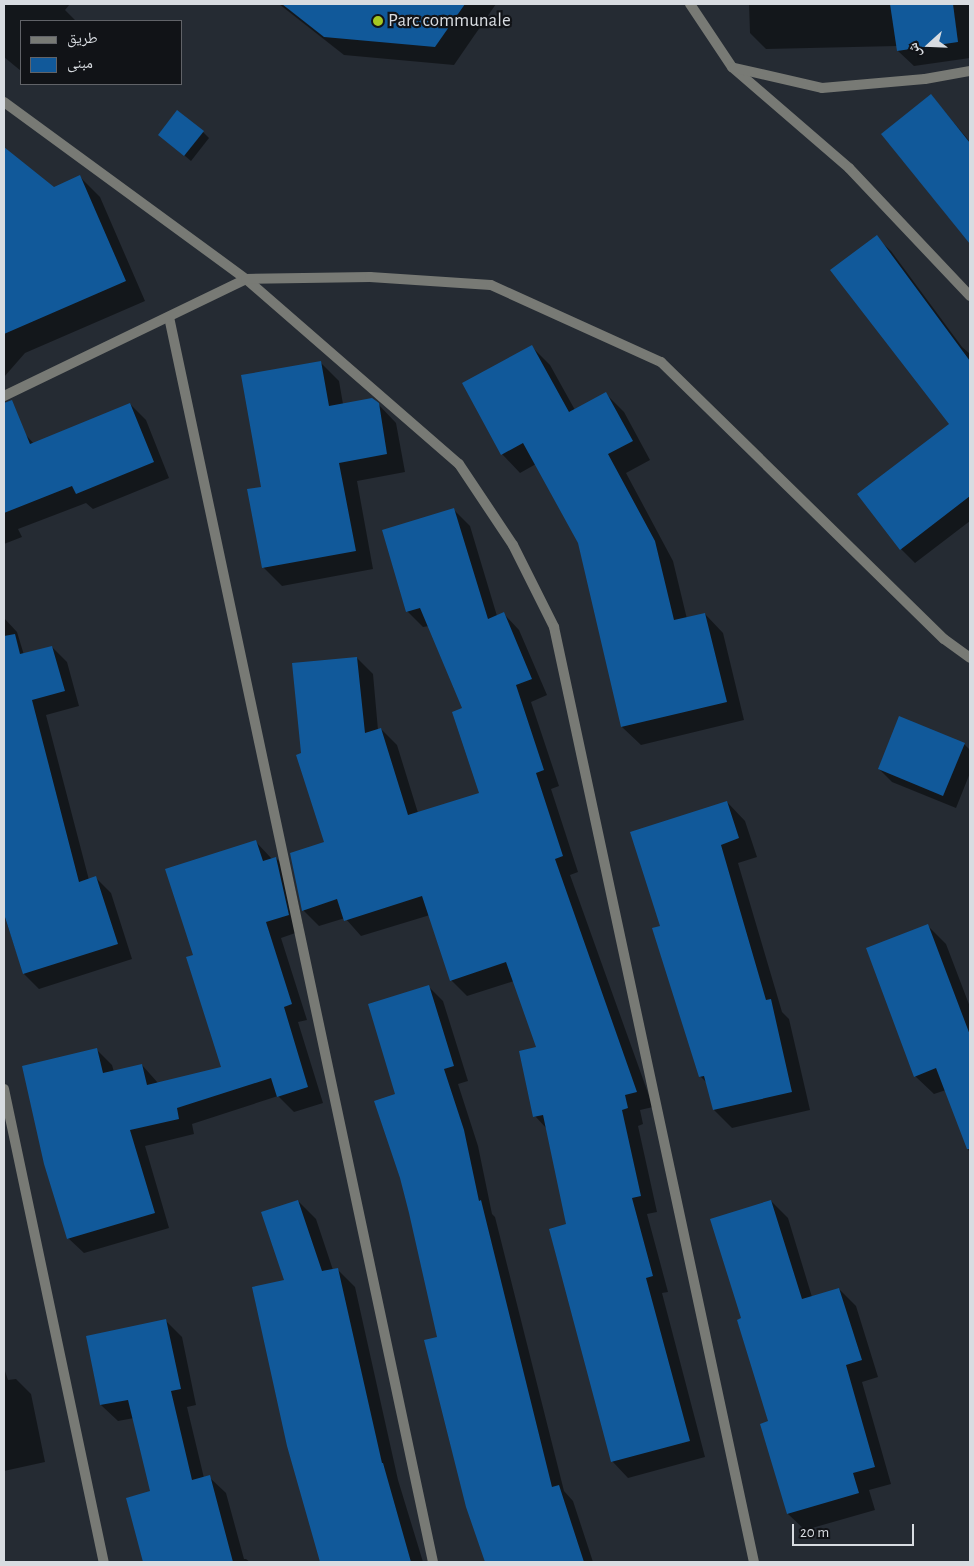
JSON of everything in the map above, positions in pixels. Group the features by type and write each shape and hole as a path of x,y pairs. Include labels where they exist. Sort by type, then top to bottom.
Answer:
{"street":[{"path":"690,4 732,67 849,168 970,296"},
{"path":"732,67 822,88 925,78 970,71"},
{"path":"4,102 246,279 459,464 513,545 554,627 754,1562"},
{"path":"4,396 246,279 370,278 491,285 661,362 944,639 970,658"},
{"path":"170,316 434,1562"},
{"path":"4,1089 104,1562"}],"building":[{"name":"Parc communale","path":"282,4 465,4 435,47 324,37"},
{"path":"890,4 953,4 958,42 897,51"},
{"path":"931,94 970,143 970,244 881,134"},
{"path":"177,110 204,131 184,156 158,135"},
{"path":"4,147 54,187 80,175 126,281 4,334"},
{"path":"877,235 970,361 970,496 900,550 857,494 949,424 830,270"},
{"path":"532,345 569,412 606,392 633,441 608,454 655,541 674,620 705,613 727,702 621,727 578,543 523,443 501,455 462,383"},
{"path":"321,361 329,406 372,398 379,403 387,454 339,463 356,551 262,568 247,489 261,487 241,375"},
{"path":"12,400 30,444 130,403 154,462 76,494 72,486 4,513 4,403"},
{"path":"454,508 488,619 504,612 532,679 516,685 544,770 536,773 563,856 555,859 637,1092 625,1095 628,1108 622,1110 641,1196 632,1198 653,1276 646,1278 690,1441 611,1462 549,1229 566,1224 543,1115 533,1117 519,1051 536,1047 506,962 450,981 422,896 344,921 337,899 302,911 290,853 324,842 296,755 301,753 292,663 357,657 365,733 381,728 408,815 479,793 452,712 462,708 420,608 406,612 382,530"},
{"path":"15,634 20,654 52,646 65,691 32,700 79,882 96,876 118,944 23,974 4,914 4,636"},
{"path":"899,716 965,743 943,796 878,769"},
{"path":"727,801 739,838 721,845 766,1000 771,999 792,1092 713,1110 704,1076 699,1077 652,928 660,926 630,832"},
{"path":"256,840 263,861 276,857 289,915 266,922 292,1004 284,1007 308,1087 277,1097 271,1078 177,1108 179,1119 130,1130 155,1213 67,1239 44,1164 22,1066 97,1048 103,1073 142,1064 147,1085 221,1067 186,957 193,955 165,869"},
{"path":"928,924 970,1035 970,1149 967,1149 936,1068 914,1077 866,948"},
{"path":"429,985 454,1066 444,1069 464,1130 479,1201 481,1200 552,1487 559,1485 584,1562 485,1562 466,1507 424,1340 437,1337 409,1213 400,1178 374,1101 395,1094 368,1004"},
{"path":"298,1200 322,1271 338,1268 382,1463 411,1562 320,1562 287,1446 252,1287 284,1280 261,1212"},
{"path":"771,1200 802,1299 839,1288 862,1360 846,1365 875,1467 853,1473 859,1493 787,1514 760,1424 768,1421 737,1320 741,1318 710,1219"},
{"path":"166,1319 181,1389 171,1391 192,1480 210,1475 233,1562 143,1562 126,1498 150,1491 128,1400 100,1405 86,1336"}],"place":[{"name":"Parc communale","path":"378,21"}]}
